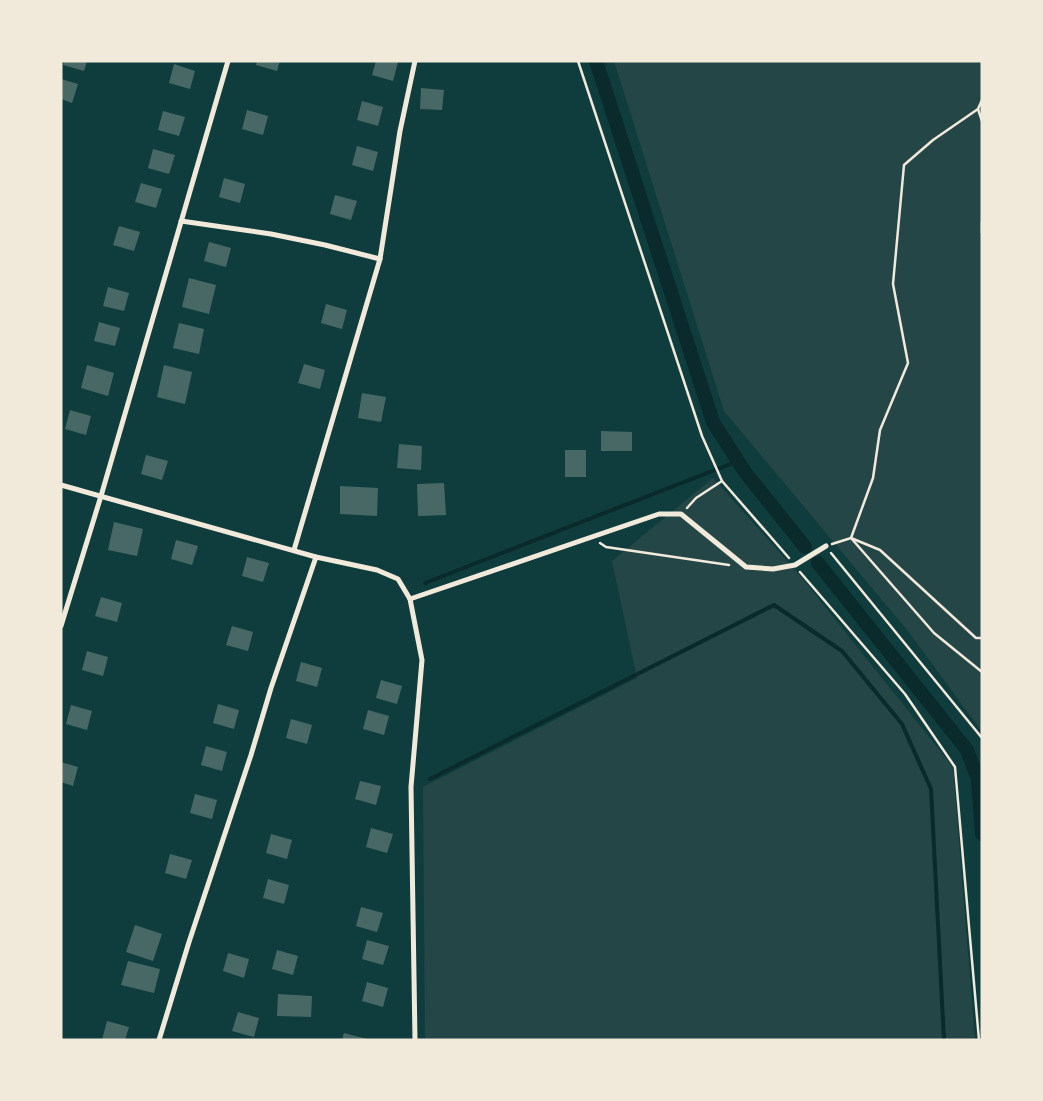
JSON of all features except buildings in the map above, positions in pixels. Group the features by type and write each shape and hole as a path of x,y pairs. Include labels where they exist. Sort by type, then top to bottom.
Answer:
{"street":[{"path":"61,626 101,496 228,61"},
{"path":"294,550 380,259 400,131 415,61"},
{"path":"180,221 271,234 380,259"},
{"path":"61,485 316,557 377,570 398,579 410,600 422,660 411,787 415,1040"},
{"path":"410,600 659,514 681,514 746,567 773,569 795,565 826,546"},
{"path":"159,1040 271,688 316,557"}],"path":[{"path":"578,61 702,436 722,481 904,694 955,767 979,1040"},
{"path":"851,538 873,478 880,430 908,363 893,284 904,165 933,140 978,109 982,100"},
{"path":"978,109 982,121"},
{"path":"982,222 982,233"},
{"path":"681,514 696,498 722,481"},
{"path":"591,537 606,547 746,567"},
{"path":"851,538 934,633 982,672"},
{"path":"982,638 976,638 880,550 851,538 826,546 982,738"}],"shaded area":[{"path":"614,61 982,61 982,732 908,631 724,411"},
{"path":"713,478 798,573 953,767 975,1040 425,1040 423,787 637,678 612,561"}],"waterway":[{"path":"596,61 713,422 745,472 805,547"},
{"path":"425,583 738,461"},
{"path":"818,563 967,750 978,779 982,834"},
{"path":"430,779 774,605 842,651 902,724 931,789 944,1040"}]}
